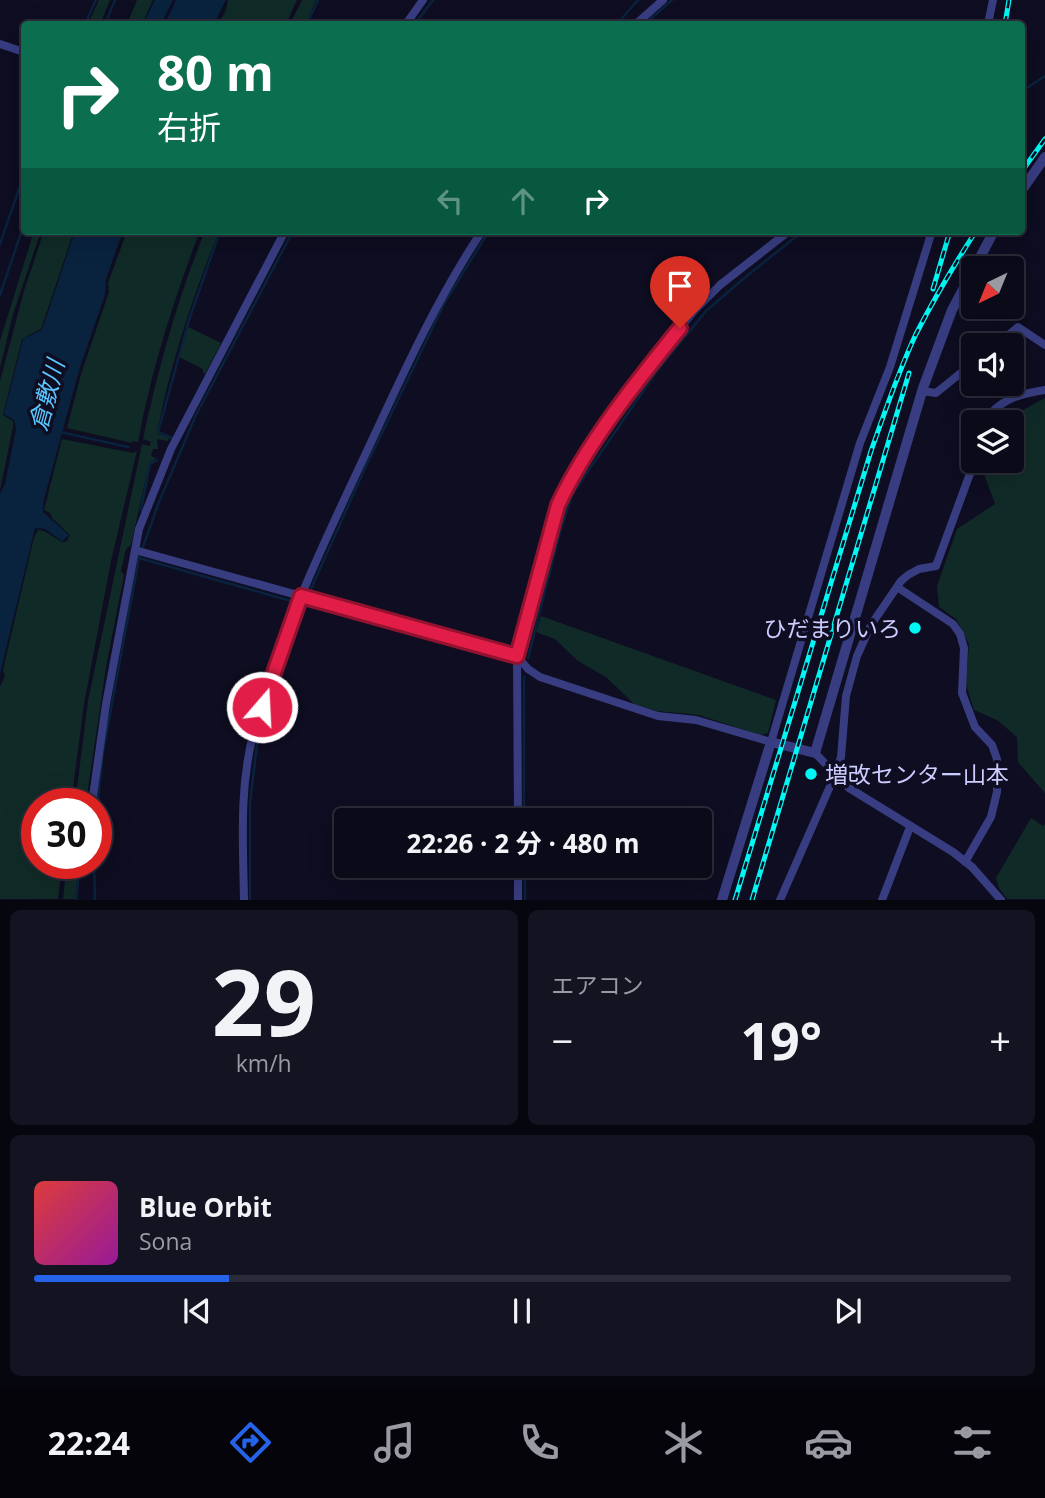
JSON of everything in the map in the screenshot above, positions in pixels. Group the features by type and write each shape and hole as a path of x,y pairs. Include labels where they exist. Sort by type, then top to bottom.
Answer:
{"street":[{"path":"408,21 423,0"},
{"path":"639,21 663,0"},
{"path":"989,21 993,0"},
{"path":"0,44 21,51"},
{"path":"1025,186 1045,157"},
{"path":"94,788 106,704 139,551 139,529 171,449 283,235"},
{"path":"244,900 245,779 254,732 302,599 419,344 449,283 479,235"},
{"path":"517,808 517,656 558,505 582,460 651,363 695,310 720,285 784,235"},
{"path":"722,900 860,443 890,367 931,235"},
{"path":"815,753 922,391 956,301 992,235"},
{"path":"1011,333 1018,327 1045,345"},
{"path":"922,391 936,393 961,373"},
{"path":"994,410 1013,396 1045,390"},
{"path":"780,900 841,757 846,696 871,625 908,575 919,569 936,566 970,473"},
{"path":"139,551 302,599 517,656 528,669 540,677 658,716 696,720 815,753 849,788 953,852 1000,900"},
{"path":"897,587 953,624 960,634 964,648 962,693 975,727 992,745 997,759 997,792 991,817 965,862"},
{"path":"882,900 910,827"},
{"path":"518,878 518,900"}],"green space":[{"path":"99,0 110,0 101,21 89,21"},
{"path":"137,0 153,0 143,21 128,21"},
{"path":"228,0 297,0 287,21 219,21 225,13"},
{"path":"302,0 316,0 307,21 292,21"},
{"path":"33,235 40,235 13,314 0,368 0,341"},
{"path":"43,235 73,235 41,329 22,339 3,415 13,421 13,427 0,490 0,381 24,291"},
{"path":"126,235 199,235 164,335 138,442 132,443 67,428 81,374 109,292 108,283"},
{"path":"203,235 217,235 175,356 157,433 169,438 168,441 157,439 158,449 153,449 151,456 156,458 149,464 131,545 126,549 88,788 77,788 88,701 142,444 150,446 151,442 143,439 177,307"},
{"path":"188,327 221,343 205,374 203,369 179,357"},
{"path":"1045,398 1045,793 1018,762 1017,737 997,720 974,710 966,684 969,644 956,619 939,607 937,586 957,529 995,504 984,473 1024,473 1023,410"},
{"path":"62,439 133,453 137,451 111,561 84,704 73,788 21,788 21,879 60,879 58,899 0,899 0,687 5,676 3,670 34,537 38,530 62,542 67,541 70,535 44,510"},
{"path":"541,616 776,700 768,733 760,735 699,715 657,711 634,704 606,677 578,661 555,639 536,632"},
{"path":"1031,818 1043,826 1045,824 1045,899 1007,899 996,878"},
{"path":"65,879 77,879 75,899 63,899"}],"water":[{"path":"155,0 173,0 162,21 144,21"},
{"path":"176,0 226,0 216,21 166,21"},
{"name":"倉敷川","path":"74,235 122,235 106,279 105,295 80,367 44,499 43,512 69,535 62,541 45,529 35,528 0,674 0,493 5,484 16,429 14,420 4,414 23,339 42,330"}],"waterway":[{"path":"86,21 96,0"},
{"path":"106,21 115,0"},
{"path":"308,21 318,0"},
{"path":"417,21 433,0"},
{"path":"620,21 638,0"},
{"path":"648,21 672,0"},
{"path":"1025,89 1045,76"},
{"path":"0,244 21,183"},
{"path":"0,295 21,233"},
{"path":"172,438 158,432 189,320 219,235"},
{"path":"99,788 103,752 139,558 159,502 196,415 291,235"},
{"path":"250,900 250,803 257,744 271,699 310,591 366,466 445,302 487,235"},
{"path":"528,658 572,495 657,371 706,311 798,235"},
{"name":"倉敷川","path":"60,432 128,447"},
{"path":"141,510 150,464 157,460"},
{"path":"139,558 298,603"},
{"path":"304,605 510,659"},
{"path":"524,677 524,808"},
{"path":"525,878 525,900"},
{"path":"76,900 78,879"},
{"path":"94,879 95,900"}],"railway":[{"path":"1006,21 1009,0"},
{"path":"1025,167 1045,139"},
{"path":"933,289 949,235"},
{"path":"735,900 871,451 916,334 973,235"},
{"path":"752,900 909,373"}],"place":[{"name":"ひだまりいろ","path":"915,628"},
{"name":"増改センター山本","path":"811,774"}],"route":[{"path":"262,707 301,596 517,656 558,505 569,482 651,363 680,328"}]}
